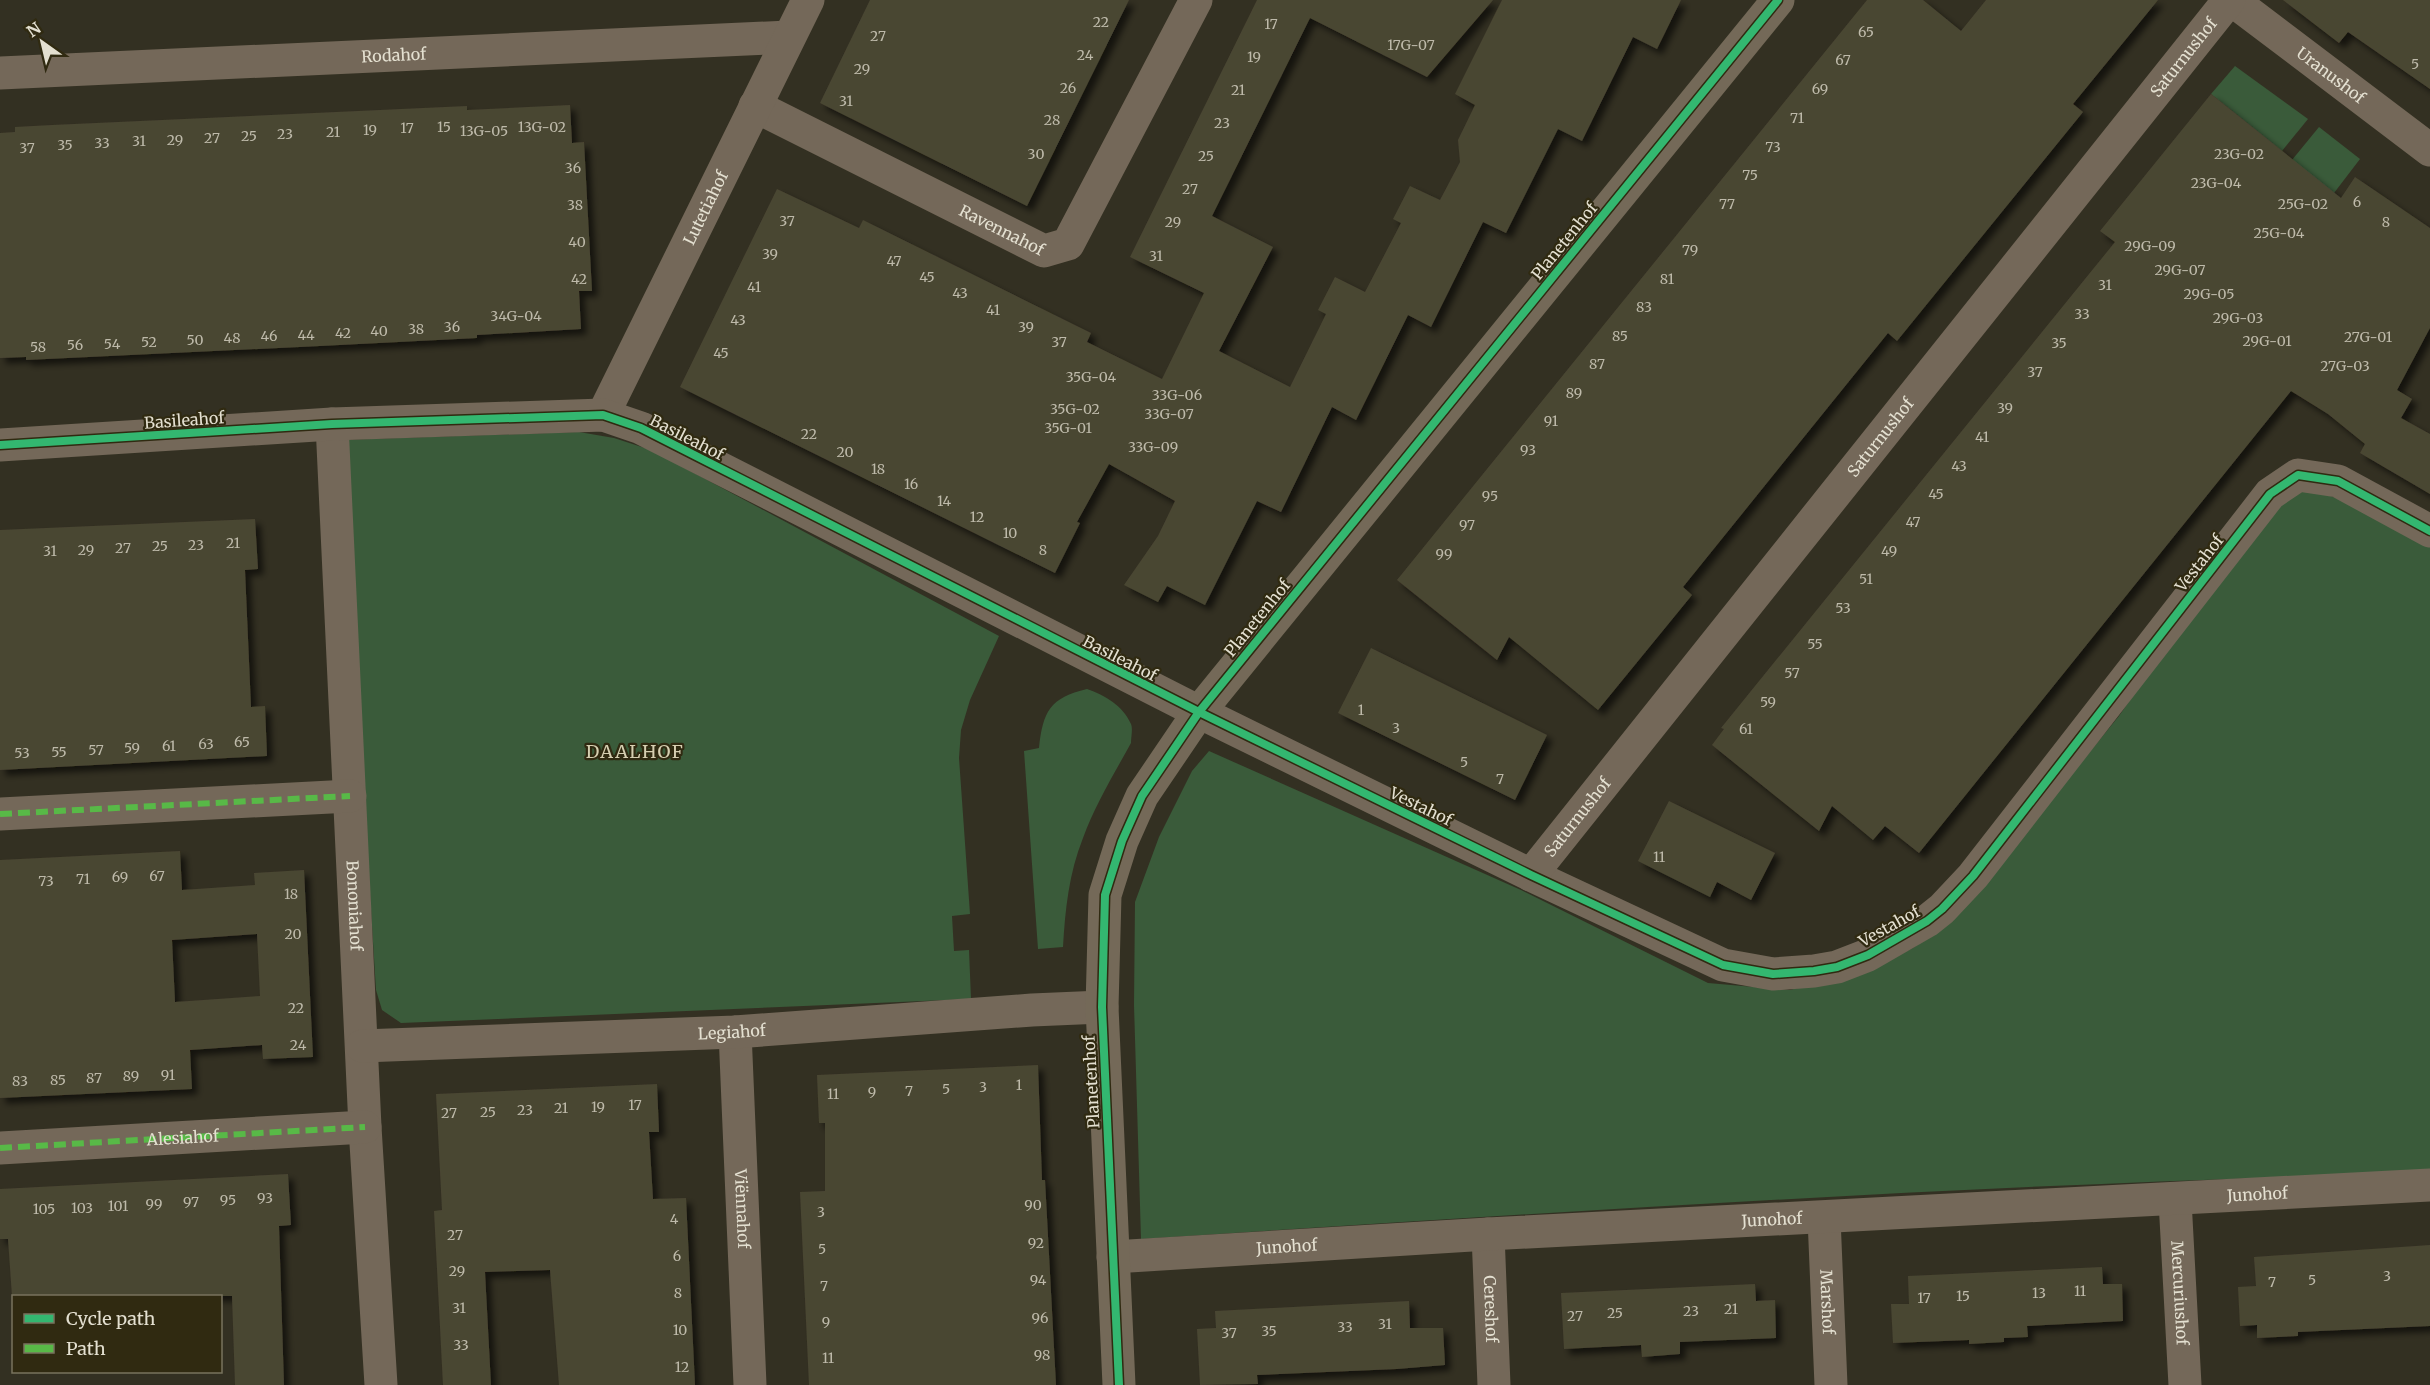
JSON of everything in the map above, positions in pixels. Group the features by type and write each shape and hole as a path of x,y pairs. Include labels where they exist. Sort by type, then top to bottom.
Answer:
{"street":[{"name":"Lutetiahof","path":"603,415 808,0"},
{"name":"Ravennahof","path":"755,106 1044,251 1068,244 1196,0"},
{"name":"Planetenhof","path":"1119,1385 1102,1007 1103,916 1105,895 1112,870 1142,796 1198,712 1778,0"},
{"name":"Uranushof","path":"2230,0 2430,150"},
{"name":"Saturnushof","path":"1531,875 2230,0"},
{"name":"Rodahof","path":"0,73 789,37"},
{"name":"Basileahof","path":"0,445 332,424 571,414 603,415 641,428 1198,712"},
{"name":"Bononiahof","path":"332,424 365,1127 381,1385"},
{"name":"Vestahof","path":"1198,712 1531,875 1723,965 1773,974 1814,971 1837,967 1858,959 1927,921 1942,909 1973,876 2270,494 2298,475 2338,481 2430,531"},
{"path":"0,814 350,796"},
{"name":"Legiahof","path":"362,1046 735,1032 1102,1007"},
{"name":"Viënnahof","path":"735,1032 750,1385"},
{"name":"Alesiahof","path":"0,1148 365,1127"},
{"name":"Junohof","path":"1113,1257 1488,1234 2430,1185"},
{"name":"Mercuriushof","path":"2175,1200 2185,1385"},
{"name":"Marshof","path":"1824,1218 1831,1385"},
{"name":"Cereshof","path":"1488,1234 1494,1385"}],"green space":[{"path":"2235,66 2308,119 2282,151 2211,94"},
{"path":"2319,127 2360,159 2334,193 2292,160"},
{"path":"579,432 614,438 651,450 999,636 970,700 961,730 959,758 970,914 952,916 954,951 969,950 971,999 401,1023 382,1010 376,990 342,440"},
{"path":"2293,480 2430,538 2430,1173 1946,1191 1624,1208 1141,1239 1134,1005 1135,902 1159,837 1192,771 1209,751 1521,890 1708,983 1790,990 1868,970 1913,948 1952,921 2119,716 2267,502"},
{"path":"1087,689 1107,698 1128,718 1132,726 1131,743 1099,802 1078,851 1068,892 1063,947 1038,949 1024,751 1039,748 1046,715 1057,702 1064,697"}],"building":[{"path":"870,0 1129,0 1027,206 820,103"},
{"path":"1257,0 1493,0 1427,77 1310,18 1212,216 1273,247 1219,351 1290,387 1326,314 1318,310 1335,277 1365,292 1401,223 1393,219 1410,186 1440,200 1460,162 1458,140 1475,105 1455,94 1502,0 1681,0 1657,49 1633,37 1582,141 1558,129 1506,233 1483,222 1431,327 1408,315 1356,420 1332,407 1281,512 1257,501 1205,605 1167,586 1158,602 1124,585 1158,536 1175,501 1109,464 1077,522 1080,523 1055,573 680,387 777,189 859,228 863,220 1091,333 1087,342 1162,379 1204,293 1130,257"},
{"path":"1867,0 1923,0 1961,31 1986,0 2158,0 2073,104 2083,112 1897,341 1888,333 1683,587 1692,595 1598,710 1509,637 1497,660 1397,580"},
{"path":"2283,0 2430,0 2430,89 2348,32 2339,43"},
{"path":"2211,94 2341,198 2355,177 2430,228 2430,328 2397,390 2412,399 2401,418 2430,434 2430,494 2360,453 2365,444 2328,414 2291,391 1919,853 1885,826 1873,840 1832,806 1819,831 1712,745 1724,729 1721,728 2115,242 2100,231"},
{"path":"570,105 572,143 584,142 592,291 579,291 581,329 477,335 477,338 320,346 26,360 26,357 0,358 0,133 15,132 15,127 52,125 467,106 467,110"},
{"path":"255,519 258,569 245,570 251,707 265,706 267,756 0,770 0,530"},
{"path":"1371,648 1547,735 1515,800 1338,713"},
{"path":"1669,801 1775,853 1751,900 1717,882 1710,897 1638,861"},
{"path":"180,851 182,890 255,885 254,873 304,870 313,1057 263,1059 262,1045 190,1050 192,1089 0,1098 0,860","holes":["257,934 260,996 175,1002 172,940"]},
{"path":"1038,1065 1042,1180 1045,1180 1056,1385 809,1385 800,1192 825,1191 825,1123 819,1123 817,1075"},
{"path":"657,1084 659,1132 649,1132 653,1199 686,1198 695,1385 559,1385 550,1270 485,1272 491,1385 443,1385 434,1211 442,1210 436,1094"},
{"path":"288,1174 291,1225 279,1226 284,1385 235,1385 232,1296 12,1296 8,1239 0,1239 0,1189"},
{"path":"2430,1245 2430,1326 2298,1332 2298,1336 2257,1338 2257,1325 2240,1326 2238,1287 2256,1286 2254,1257"},
{"path":"2102,1267 2103,1284 2122,1284 2123,1321 2027,1326 2028,1337 2004,1338 2004,1342 1969,1344 1969,1340 1893,1343 1891,1304 1909,1304 1908,1276"},
{"path":"1755,1284 1756,1301 1775,1300 1776,1338 1680,1342 1680,1354 1642,1357 1641,1345 1564,1349 1561,1293"},
{"path":"1409,1301 1410,1328 1443,1328 1445,1365 1257,1375 1258,1384 1200,1385 1197,1329 1216,1328 1215,1311"}],"marked path":[{"path":"0,814 350,796"},
{"path":"0,1148 365,1127"}],"cycle path":[{"path":"1119,1385 1102,1007 1105,895 1122,841 1142,796 1199,712 1778,0"},
{"path":"0,445 332,424 603,415 641,428 1199,712 1531,875 1723,965 1773,974 1837,967 1868,955 1927,921 1942,909 1973,876 2270,494 2298,475 2338,481 2430,531"}],"district":[{"name":"DAALHOF","path":"635,751"}]}
